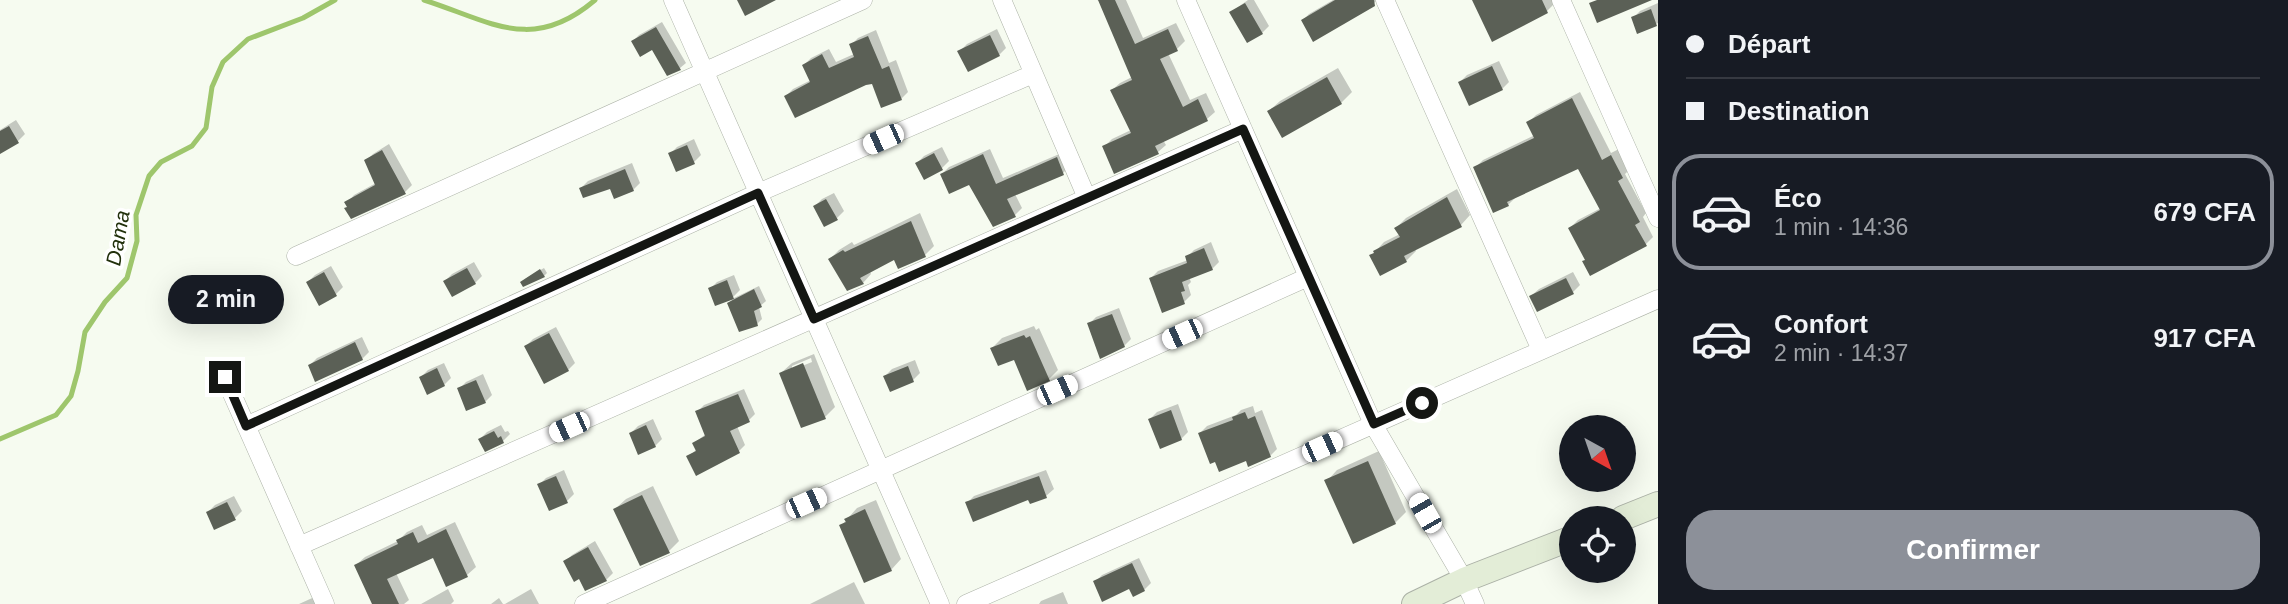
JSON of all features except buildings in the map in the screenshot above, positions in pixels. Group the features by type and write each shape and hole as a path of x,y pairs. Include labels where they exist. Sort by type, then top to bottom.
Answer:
{"street":[{"path":"673,0 940,604"},
{"path":"296,256 863,0"},
{"path":"1002,0 1087,198"},
{"path":"1186,0 1374,424 1464,580 1475,604"},
{"path":"1385,0 1541,350"},
{"path":"1561,0 1658,218"},
{"path":"246,426 758,193 1033,74"},
{"path":"299,547 1243,129"},
{"path":"584,604 1308,277"},
{"path":"966,604 1658,299"},
{"path":"225,377 325,604"},
{"path":"1636,513 1658,504"},
{"path":"1414,604 1464,580 1559,543"}],"waterway":[{"name":"Dama","path":"0,439 56,415 71,396 85,332 105,302 127,278 137,241 136,215 149,176 161,162 192,146 206,128 212,87 223,62 248,39 303,18 335,0"},
{"name":"Dama","path":"424,0 490,23 531,29 551,26 595,0"}],"route":[{"path":"225,377 246,426 758,193 814,319 1243,129 1374,424 1422,403"}]}
